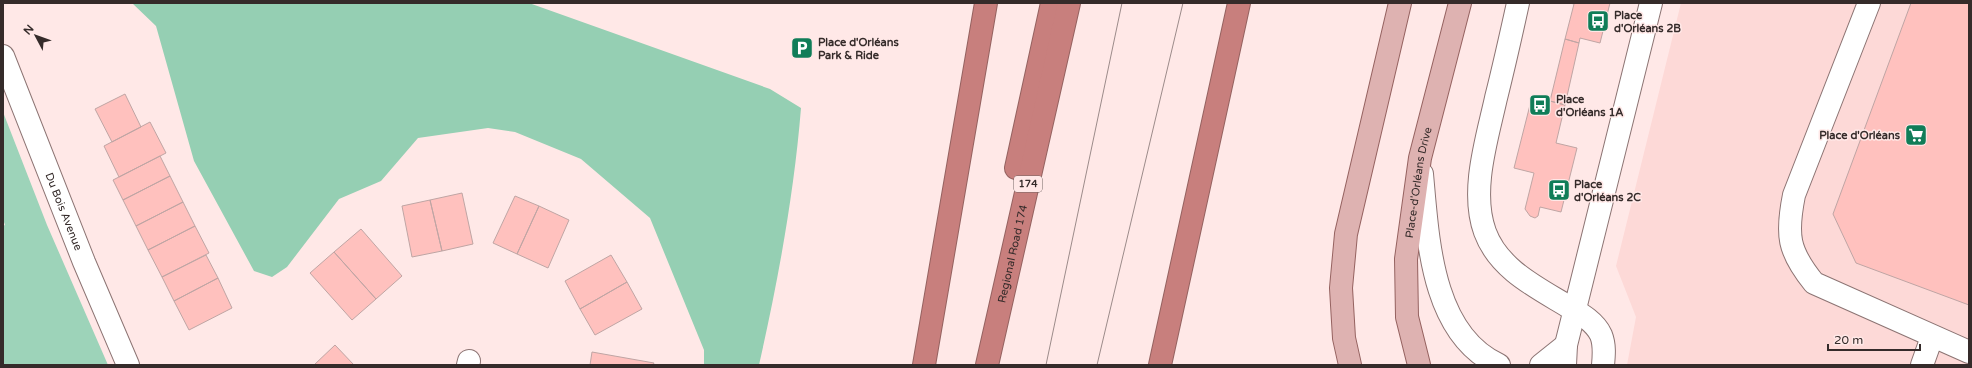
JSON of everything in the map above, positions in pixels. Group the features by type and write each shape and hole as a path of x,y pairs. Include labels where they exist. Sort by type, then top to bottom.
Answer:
{"highway":[{"path":"924,365 986,3"},
{"path":"973,365 1052,3"},
{"name":"Regional Road 174","path":"987,365 1068,3"},
{"path":"1160,365 1239,3"}],"main road":[{"path":"1350,365 1344,338 1341,288 1346,234 1400,3"},
{"name":"Place-d'Orléans Drive","path":"1419,365 1407,318 1406,259 1420,158 1460,3"}],"street":[{"path":"1518,3 1482,169 1480,214 1485,233 1494,249 1505,263 1520,277 1575,310 1594,325 1600,334 1604,345 1603,365"},
{"path":"1541,365 1565,355 1651,3"},
{"path":"1870,3 1794,195 1789,219 1791,245 1799,265 1814,283 1932,337 1969,352 1964,365"},
{"name":"Du Bois Avenue","path":"3,56 84,262 128,365"},
{"path":"1420,158 1428,234 1436,279 1441,294 1457,327 1468,341 1479,354 1499,365"},
{"path":"1922,365 1932,337"}],"shaded area":[{"path":"1681,3 1969,3 1969,365 1627,365 1636,317 1616,266"}],"green space":[{"path":"132,3 529,3 770,89 801,108 790,205 773,302 759,365 704,365 704,350 650,218 581,159 515,132 488,128 418,138 381,181 339,199 287,267 272,277 254,271 194,161 156,26"},
{"path":"3,112 47,225 108,365 3,365 3,226 5,225 3,219"}],"building":[{"path":"1570,3 1610,3 1600,43 1580,38 1579,43 1565,39 1574,4"},
{"name":"Place d'Orléans","path":"1911,3 1969,3 1969,305 1856,263 1833,214"},
{"path":"1565,39 1579,43 1565,105 1550,101"},
{"path":"125,94 141,127 112,142 95,109"},
{"path":"1531,101 1550,105 1550,101 1565,105 1556,143 1577,148 1561,212 1540,207 1538,216 1535,218 1530,216 1525,209 1534,173 1514,168"},
{"path":"150,122 166,153 119,177 104,146"},
{"path":"160,156 170,176 123,200 113,180"},
{"path":"170,176 183,202 136,226 123,200"},
{"path":"462,193 473,244 442,251 430,200"},
{"path":"515,196 539,206 517,254 493,243"},
{"path":"430,200 442,251 412,257 402,206"},
{"path":"183,202 195,226 148,250 136,226"},
{"path":"539,206 569,220 548,268 517,254"},
{"path":"195,226 209,253 162,277 148,250"},
{"path":"361,229 402,276 376,299 334,252"},
{"path":"334,252 376,299 352,320 310,273"},
{"path":"206,255 218,278 174,301 162,277"},
{"path":"611,255 627,282 580,309 565,281"},
{"path":"218,278 232,308 189,330 174,301"},
{"path":"627,282 642,309 595,335 580,309"},
{"path":"335,345 354,365 314,365"},
{"path":"592,352 654,363 653,365 590,365"}],"tram line":[{"path":"1046,365 1122,3"},
{"path":"1097,365 1183,3"}],"place":[{"name":"Place d'Orléans 2B","path":"1598,21"},
{"name":"Place d'Orléans Park & Ride","path":"802,48"},
{"name":"Place d'Orléans 1A","path":"1540,105"},
{"name":"Place d'Orléans","path":"1916,135"},
{"name":"Place d'Orléans 2C","path":"1559,190"}]}
